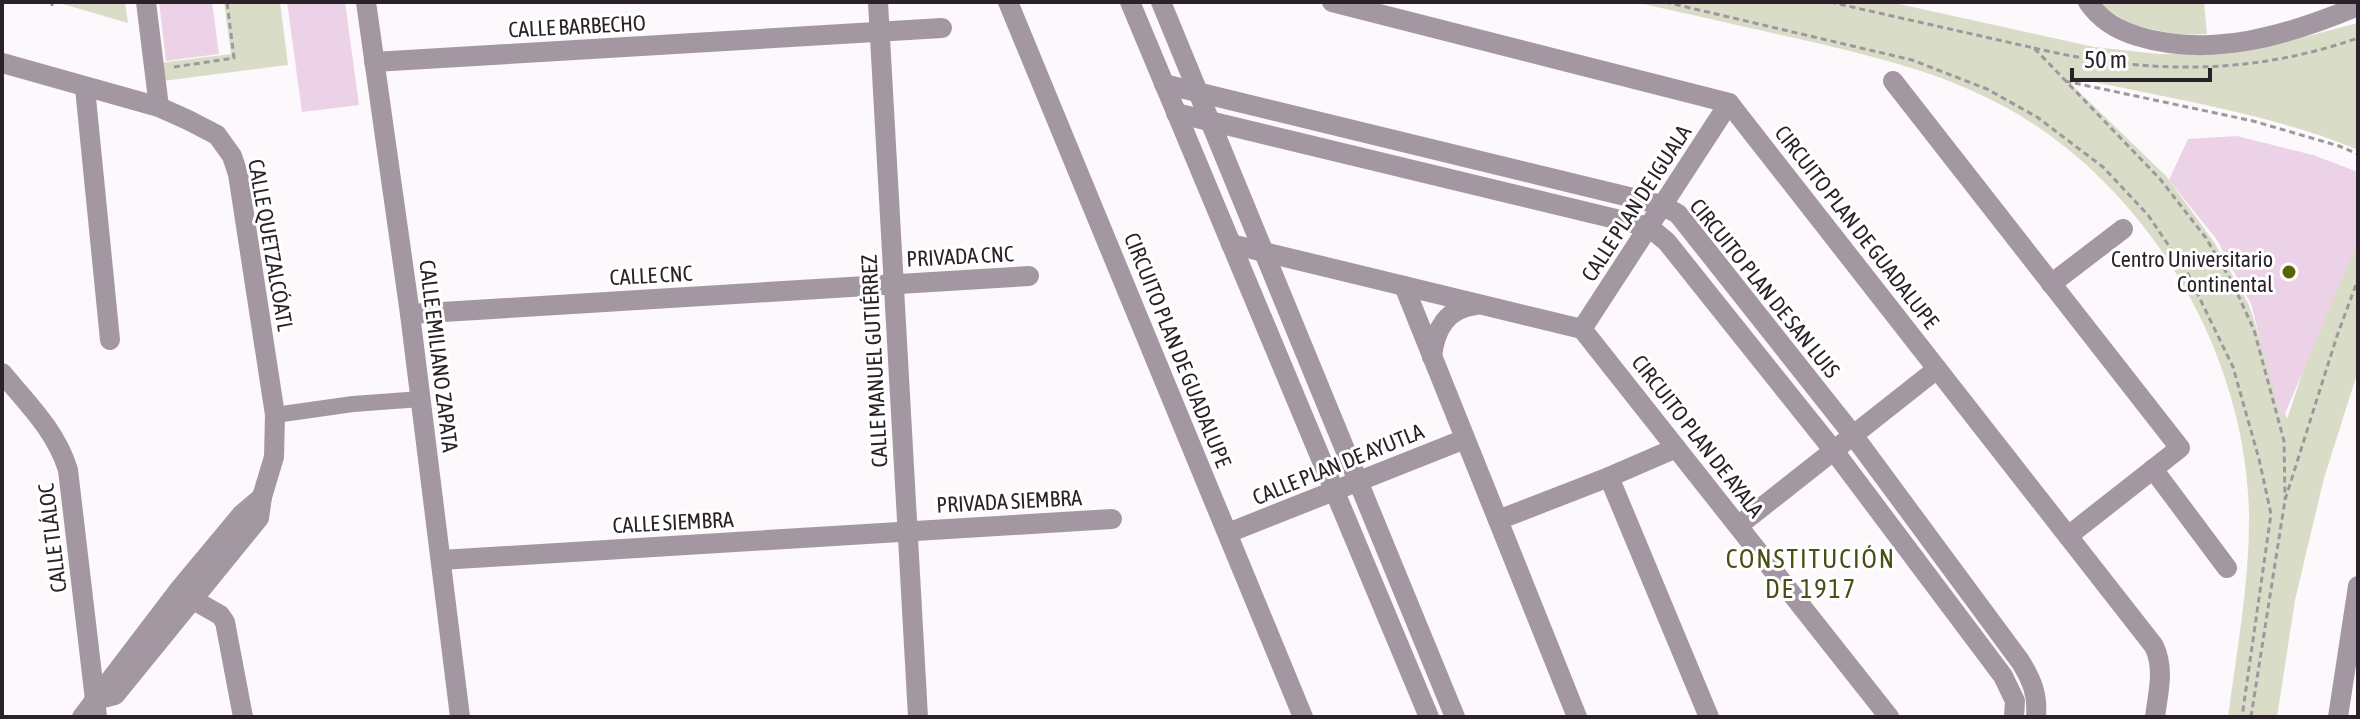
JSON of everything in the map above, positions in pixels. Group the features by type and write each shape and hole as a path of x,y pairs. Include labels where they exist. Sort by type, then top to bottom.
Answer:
{"street":[{"path":"146,2 159,107"},
{"name":"CALLE EMILIANO ZAPATA","path":"366,2 410,314 460,717"},
{"name":"CALLE MANUEL GUTIÉRREZ","path":"878,2 918,717"},
{"name":"CIRCUITO PLAN DE GUADALUPE","path":"1008,2 1303,717"},
{"path":"1130,2 1429,717"},
{"path":"1161,2 1455,717"},
{"path":"1332,2 1729,103"},
{"path":"2088,2 2097,16 2123,32 2184,47 2265,38 2358,6"},
{"name":"CALLE BARBECHO","path":"374,62 942,28"},
{"name":"CALLE QUETZALCÓATL","path":"2,63 159,107 217,135 232,156 238,174 275,415 274,457 259,518 186,596 115,695 82,717"},
{"path":"1893,81 2180,448 2068,536"},
{"name":"CIRCUITO PLAN DE SAN LUIS","path":"1164,84 1662,205 1678,214 1853,435 2020,661 2032,680 2038,701 2036,717"},
{"path":"85,88 110,340"},
{"name":"CIRCUITO PLAN DE GUADALUPE","path":"1729,103 2068,536 2158,656 2161,673 2155,717"},
{"name":"CALLE PLAN DE IGUALA","path":"1582,329 1729,103"},
{"path":"1176,113 1649,227 1667,242 1834,451 2003,676 2015,701 2014,717"},
{"path":"2051,284 2123,229"},
{"path":"1231,244 1582,329"},
{"name":"PRIVADA CNC","path":"894,284 1029,276"},
{"name":"CALLE CNC","path":"410,314 894,284"},
{"path":"1404,286 1577,717"},
{"path":"1432,357 1434,342 1445,319 1465,306 1482,305"},
{"name":"CIRCUITO PLAN DE AYALA","path":"1582,329 1889,717"},
{"path":"1738,526 1937,369"},
{"name":"CALLE TLÁLOC","path":"2,373 45,424 62,450 68,470 96,709"},
{"path":"275,415 353,404 421,399"},
{"name":"CALLE PLAN DE AYUTLA","path":"1228,533 1465,439"},
{"path":"1498,520 1676,448"},
{"path":"2153,469 2227,568"},
{"path":"1609,477 1709,717"},
{"name":"PRIVADA SIEMBRA","path":"908,531 1112,519"},
{"name":"CALLE SIEMBRA","path":"441,560 908,531"},
{"path":"2338,717 2350,676 2358,586"},
{"path":"186,596 220,615 225,622 243,717"}],"path":[{"path":"154,69 234,58 227,2"},
{"path":"1830,2 2034,48 2160,179 2206,238 2233,284 2254,330 2284,441 2285,500"},
{"path":"2065,81 2253,121 2358,154"},
{"path":"2251,717 2285,500 2358,279"}],"green space":[{"path":"56,2 125,2 128,23"},
{"path":"224,2 280,2 288,65 163,81 159,63 231,54"},
{"path":"1635,2 1890,2 2094,47 2159,54 2204,54 2270,46 2358,23 2358,150 2291,126 2219,108 2076,78 2072,85 2166,176 2214,242 2249,305 2287,419 2317,329 2358,226 2358,371 2324,478 2295,600 2277,717 2228,717 2247,563 2249,512 2243,447 2227,383 2202,322 2170,263 2130,210 2084,163 2032,123 1975,92 1909,67 1863,54"},
{"path":"2100,2 2204,2 2207,34 2177,35 2130,24"}],"building":[{"path":"159,2 212,2 219,54 166,61"},
{"path":"287,2 345,2 359,105 302,112"},
{"name":"Centro Universitario Continental","path":"2237,136 2313,155 2358,172 2358,241 2282,421 2251,304 2217,240 2169,180 2188,139"}],"place":[{"name":"Centro Universitario Continental","path":"2289,272"}],"district":[{"name":"CONSTITUCIÓN DE 1917","path":"1811,574"}]}
